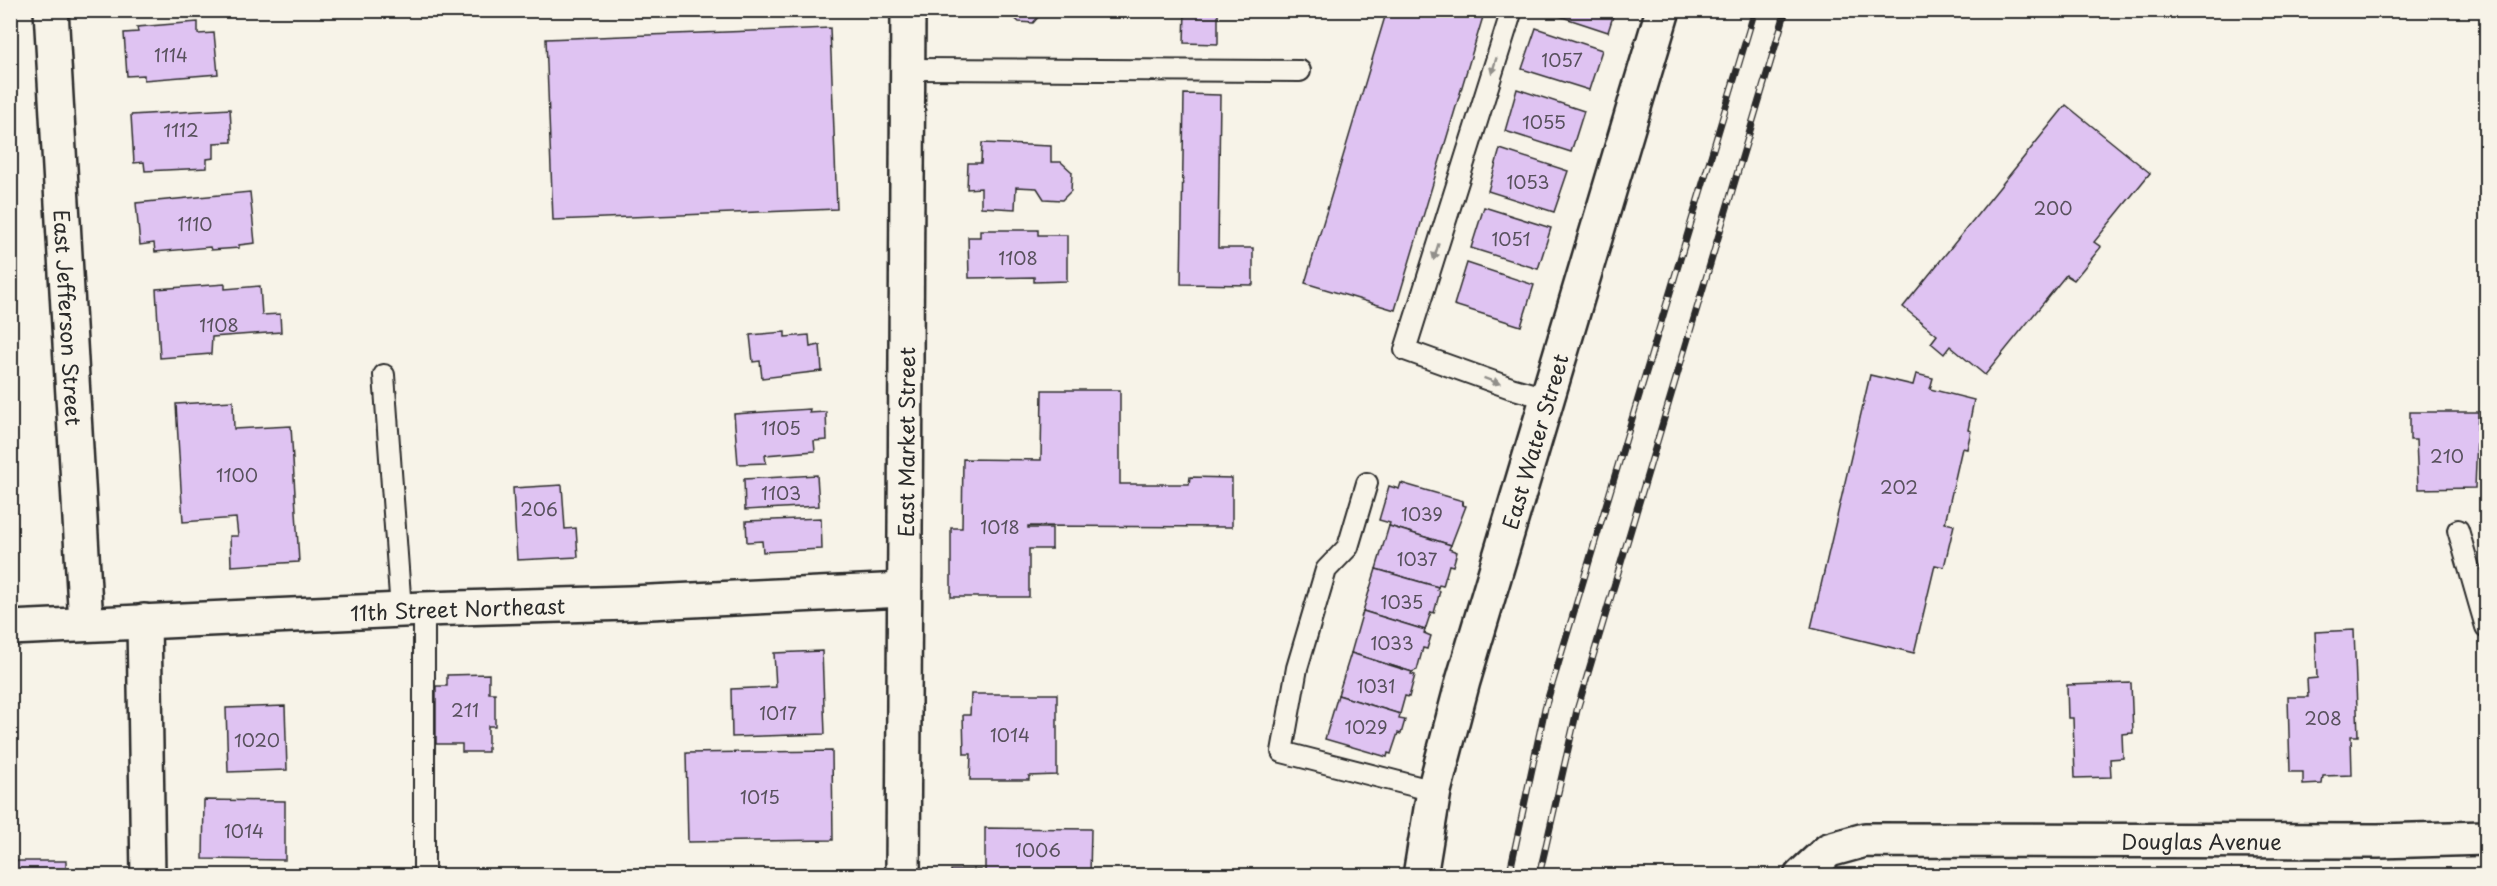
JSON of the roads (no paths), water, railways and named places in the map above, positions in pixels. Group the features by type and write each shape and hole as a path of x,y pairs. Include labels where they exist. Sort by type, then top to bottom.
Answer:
{"street":[{"name":"East Jefferson Street","path":"51,10 86,624"},
{"name":"East Market Street","path":"903,876 908,10"},
{"name":"East Water Street","path":"1420,876 1434,792 1463,681 1663,10"},
{"name":"11th Street Northeast","path":"10,628 412,609 630,603 904,590"},
{"path":"144,621 148,876"},
{"name":"Douglas Avenue","path":"1801,876 1822,855 1842,844 1865,840 2378,841 2487,838"}],"lane":[{"path":"1512,10 1405,350 1510,388 1546,398"},
{"path":"908,69 1300,71"},
{"path":"384,375 412,609 424,876"},
{"path":"1366,483 1348,548 1326,570 1297,668 1282,752 1434,792"},
{"path":"2458,530 2487,627"}],"railway":[{"path":"1509,876 1545,708 1755,10"},
{"path":"1539,876 1577,710 1786,10"}]}
